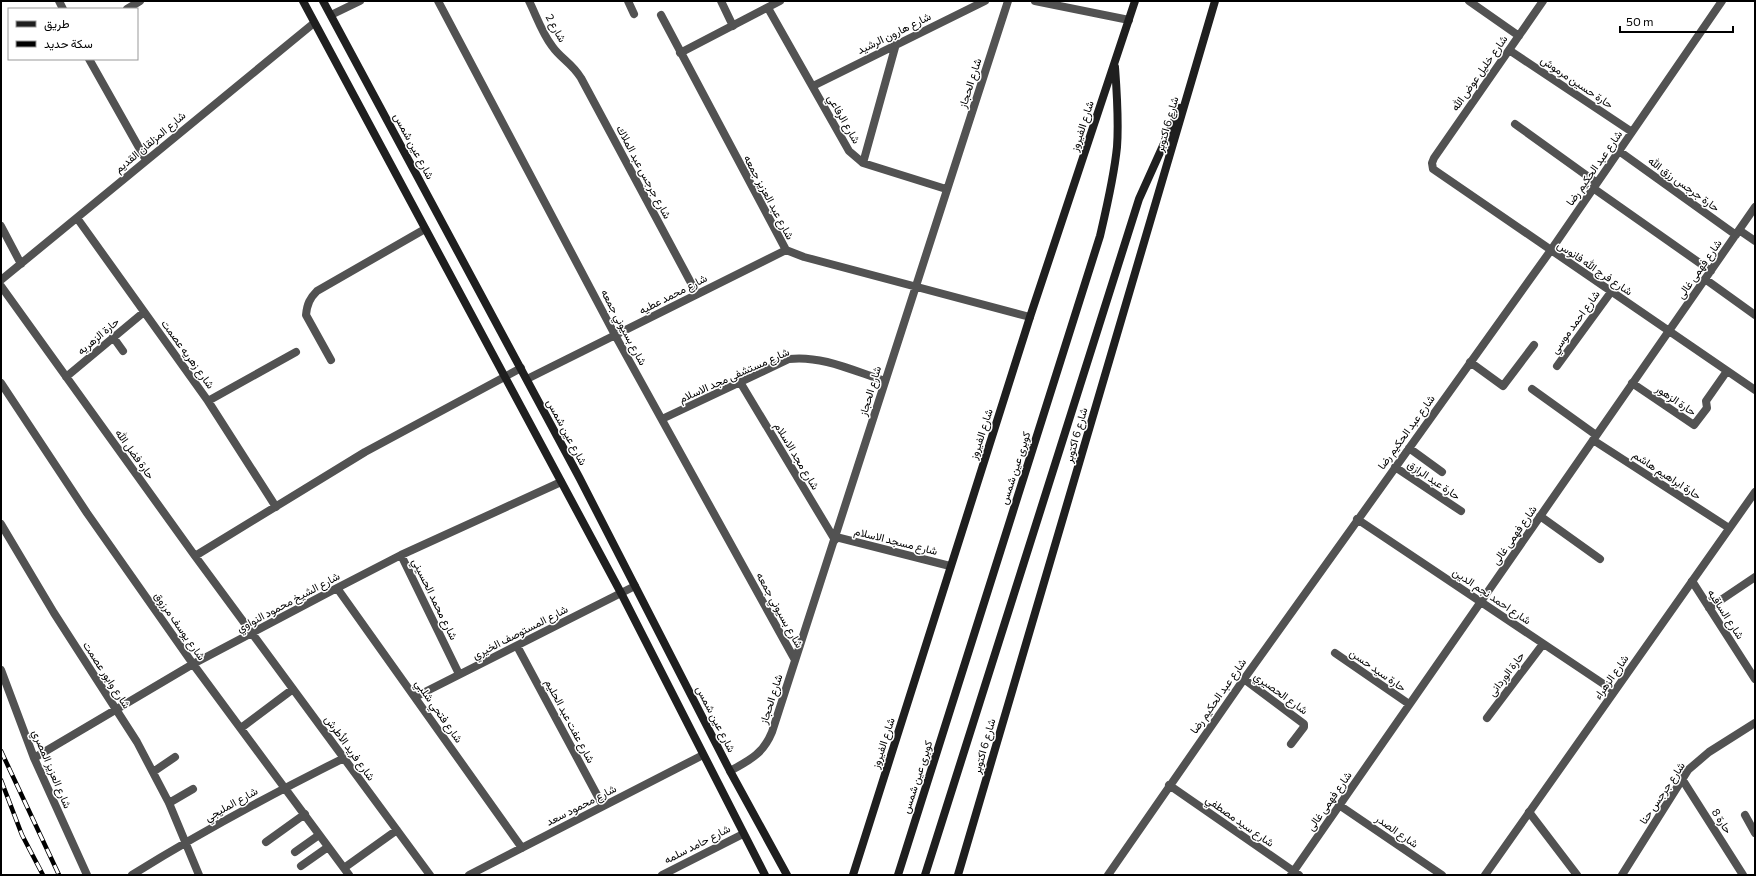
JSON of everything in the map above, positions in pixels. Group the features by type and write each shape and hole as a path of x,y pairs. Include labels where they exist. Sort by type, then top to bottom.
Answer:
{"main road":[{"path":"303,1 621,593 765,875"},
{"name":"شارع عين شمس","path":"323,1 521,368 730,771 787,875"},
{"name":"شارع الفيروز","path":"853,875 1030,317 1135,1"},
{"name":"شارع 6 اكتوبر","path":"958,875 1215,1"},
{"name":"كوبرى عين شمس","path":"898,875 1100,236 1111,188 1117,146 1118,104 1115,62"},
{"path":"925,875 1142,192 1171,124 1189,88"}],"street":[{"path":"129,8 140,1"},
{"path":"331,15 360,1"},
{"name":"شارع بسيوني جمعه","path":"438,1 615,335 795,660"},
{"name":"شارع 2","path":"529,1 551,45 560,55 569,61"},
{"path":"628,1 634,14"},
{"path":"721,1 733,26"},
{"path":"680,53 780,1"},
{"name":"شارع هارون الرشيد","path":"813,86 985,1"},
{"name":"شارع الحجاز","path":"730,771 756,757 767,744 1008,1"},
{"path":"1035,1 1129,20"},
{"path":"1470,1 1519,36"},
{"name":"شارع خليل عوض الله","path":"1434,158 1543,1"},
{"name":"شارع عبد الحكيم رضا","path":"1108,875 1169,785 1357,519 1595,186 1722,1"},
{"name":"شارع الرفاعي","path":"768,8 849,151 863,163 946,190"},
{"name":"شارع عبد العزيز جمعه","path":"661,15 786,250 804,257 1030,317"},
{"name":"شارع المزلقان القديم","path":"1,280 314,23"},
{"path":"863,163 896,44"},
{"name":"حارة حسين مرموش","path":"1509,50 1632,132"},
{"path":"91,60 146,160"},
{"name":"شارع جرجس عبد الملاك","path":"569,61 581,78 697,294"},
{"path":"1515,124 1595,186 1711,271"},
{"name":"حارة جرجس رزق الله","path":"1619,151 1738,232 1755,241"},
{"name":"شارع فرج الله فانوس","path":"1434,158 1432,163 1433,169 1437,172 1755,390"},
{"name":"شارع فهمى غالى","path":"1294,874 1409,704 1755,207"},
{"name":"شارع زهريه عصمت","path":"77,218 208,401 276,507"},
{"path":"1,226 21,264"},
{"path":"331,360 306,315 307,307 311,298 317,291 425,229"},
{"name":"شارع محمد عطيه","path":"526,379 786,250"},
{"path":"1705,279 1755,314"},
{"name":"حارة فضل الله","path":"1,286 252,633"},
{"name":"شارع احمد موسي","path":"1557,366 1611,292"},
{"name":"حارة الزهريه","path":"66,377 144,312"},
{"path":"113,337 123,351"},
{"path":"1470,362 1503,386 1534,345"},
{"path":"208,401 296,352"},
{"name":"شارع مستشفى مجد الاسلام","path":"662,419 789,359 814,359 885,381"},
{"path":"195,556 365,452 521,368"},
{"name":"حارة الزهور","path":"1632,383 1694,425 1707,408 1706,401 1727,371"},
{"name":"شارع مجد الاسلام","path":"740,382 835,538"},
{"name":"شارع يوسف مرزوق","path":"1,383 87,513 193,664 305,814 346,872"},
{"name":"حارة ابراهيم هاشم","path":"1532,389 1595,437 1729,528"},
{"path":"1409,448 1442,472"},
{"name":"حارة عبد الرازق","path":"1395,467 1462,511"},
{"name":"شارع الشيخ محمود النواوي","path":"34,758 193,664 337,588 401,555 561,482"},
{"name":"شارع الزهراء","path":"1485,875 1755,492"},
{"path":"1540,516 1600,559"},
{"name":"شارع احمد نجم الدين","path":"1357,519 1614,691"},
{"name":"شارع وابور عصمت","path":"1,524 54,613 117,709 153,772 169,803 199,875"},
{"name":"شارع مسجد الاسلام","path":"835,538 950,566"},
{"name":"شارع محمد الحسيني","path":"401,555 459,674"},
{"path":"1709,608 1755,577"},
{"name":"شارع الساقيه","path":"1692,581 1755,679"},
{"name":"شارع المستوصف الخيري","path":"415,697 635,586"},
{"name":"شارع فتحي شلبي","path":"337,588 522,848"},
{"name":"شارع فريد الأطرش","path":"252,633 430,875"},
{"name":"حارة الوردانى","path":"1487,718 1543,644"},
{"name":"شارع عفت عبد الحليم","path":"517,646 603,806"},
{"name":"حارة سيد حسن","path":"1335,653 1409,704"},
{"name":"شارع العزيز المصري","path":"1,670 34,758 87,875"},
{"name":"شارع الحصيري","path":"1244,679 1304,724 1304,727 1292,744"},
{"path":"241,728 293,689"},
{"name":"شارع جرجس حنا","path":"1622,875 1688,770 1709,752 1755,723"},
{"name":"شارع محمود سعد","path":"468,875 703,755"},
{"path":"153,772 175,757"},
{"name":"شارع المليجي","path":"132,875 185,842 285,787 344,758"},
{"name":"حارة 8","path":"1682,779 1743,875"},
{"name":"شارع سيد مصطفي","path":"1169,785 1294,874"},
{"path":"169,803 193,789"},
{"name":"شارع الصدر","path":"1340,805 1442,875"},
{"path":"1529,812 1577,875"},
{"path":"266,842 305,814"},
{"path":"1745,815 1755,833"},
{"path":"346,872 397,830"},
{"path":"295,852 319,834"},
{"name":"شارع حامد سلمه","path":"662,875 743,834"},
{"path":"301,866 328,847"}],"railway":[{"path":"1,751 59,875"},
{"path":"1,780 22,835 43,875"}]}
